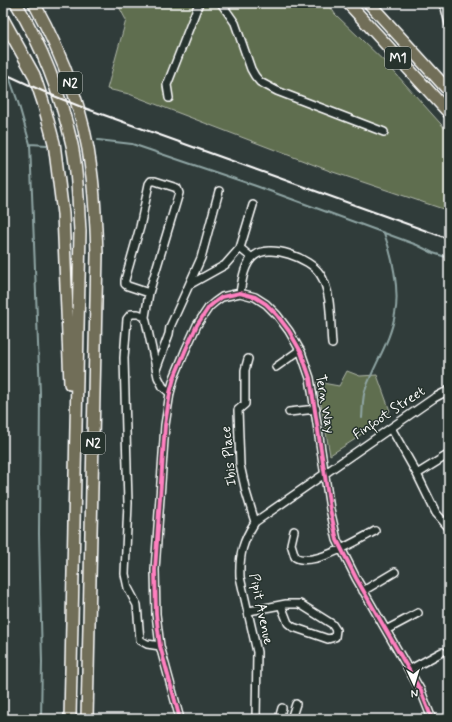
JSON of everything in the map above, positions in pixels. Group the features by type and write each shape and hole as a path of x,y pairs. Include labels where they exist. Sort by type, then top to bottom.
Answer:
{"highway":[{"name":"N2","path":"16,3 34,38 52,80 64,115 76,169 80,231 70,719"},
{"name":"N2","path":"34,3 59,54 70,82 85,133 96,213 97,254 87,719"},
{"path":"41,3 77,81 87,115 92,141 91,168"},
{"name":"M1","path":"348,3 449,113"},
{"name":"M1","path":"369,3 449,91"},
{"path":"3,19 34,75 54,143 63,214 75,500"}],"street":[{"path":"169,98 167,85 199,3"},
{"path":"221,3 236,23 251,69 260,82 277,91 384,132"},
{"path":"444,3 449,24"},
{"path":"149,293 128,286 125,284 125,280 140,227 149,184 155,181 177,188 179,192 149,293 145,317 156,369 163,388 170,393"},
{"path":"156,369 172,322 201,258 219,191"},
{"path":"190,285 225,266 240,248 253,205"},
{"path":"240,248 252,258"},
{"path":"180,719 160,646 156,614 155,570 165,425 170,393 186,349 209,307 222,297 240,293 247,265 252,258 261,252 277,251 301,259 313,266 320,273 324,280 328,299 332,344"},
{"name":"Tern Way","path":"240,293 255,297 266,304 277,315 289,331 300,350 310,378 334,527 341,549 363,591 409,670 426,702 432,719"},
{"path":"145,317 138,314 131,314 128,318 127,326 124,372 128,503 125,574 128,588 138,607 140,640 147,644 160,646"},
{"path":"276,367 300,350"},
{"name":"Ibis Place","path":"248,359 245,370 245,404 238,410 240,465 255,522"},
{"name":"Finfoot Street","path":"325,472 434,398 449,390"},
{"path":"290,412 316,410"},
{"path":"391,428 433,504 436,513 449,528"},
{"path":"417,474 446,456"},
{"name":"Pipit Avenue","path":"256,719 258,658 256,641 240,577 243,544 255,522 325,472"},
{"path":"294,531 291,544 297,558 316,558 341,549 375,531"},
{"path":"363,591 395,572"},
{"path":"248,611 281,605 295,604 304,606 332,624 336,630 335,637 328,639 293,627 288,622 281,605"},
{"path":"386,630 418,612"},
{"path":"409,670 442,652"},
{"path":"291,719 296,704"},
{"path":"279,719 282,708"}],"green space":[{"path":"117,3 328,3 335,14 388,65 449,133 449,211 330,171 129,94 107,89 126,20"},
{"path":"347,371 360,376 377,375 390,411 354,440 330,455 317,382 339,386"}],"waterway":[{"path":"3,60 18,102 30,144 40,393 39,534 42,662 41,719"},
{"path":"98,140 132,144 256,186 449,258"},
{"path":"30,144 47,145"},
{"path":"362,418 363,398 365,391 390,333 395,314 397,294 396,284 390,252 384,233"}],"railway":[{"path":"3,73 79,106 449,239"}],"cycle path":[{"path":"180,719 160,646 156,614 155,570 165,425 174,378 197,325 209,307 215,302 222,297 240,293 255,297 266,304 277,315 289,331 301,352 310,378 330,509 337,540 356,578 421,691 432,719"}]}
